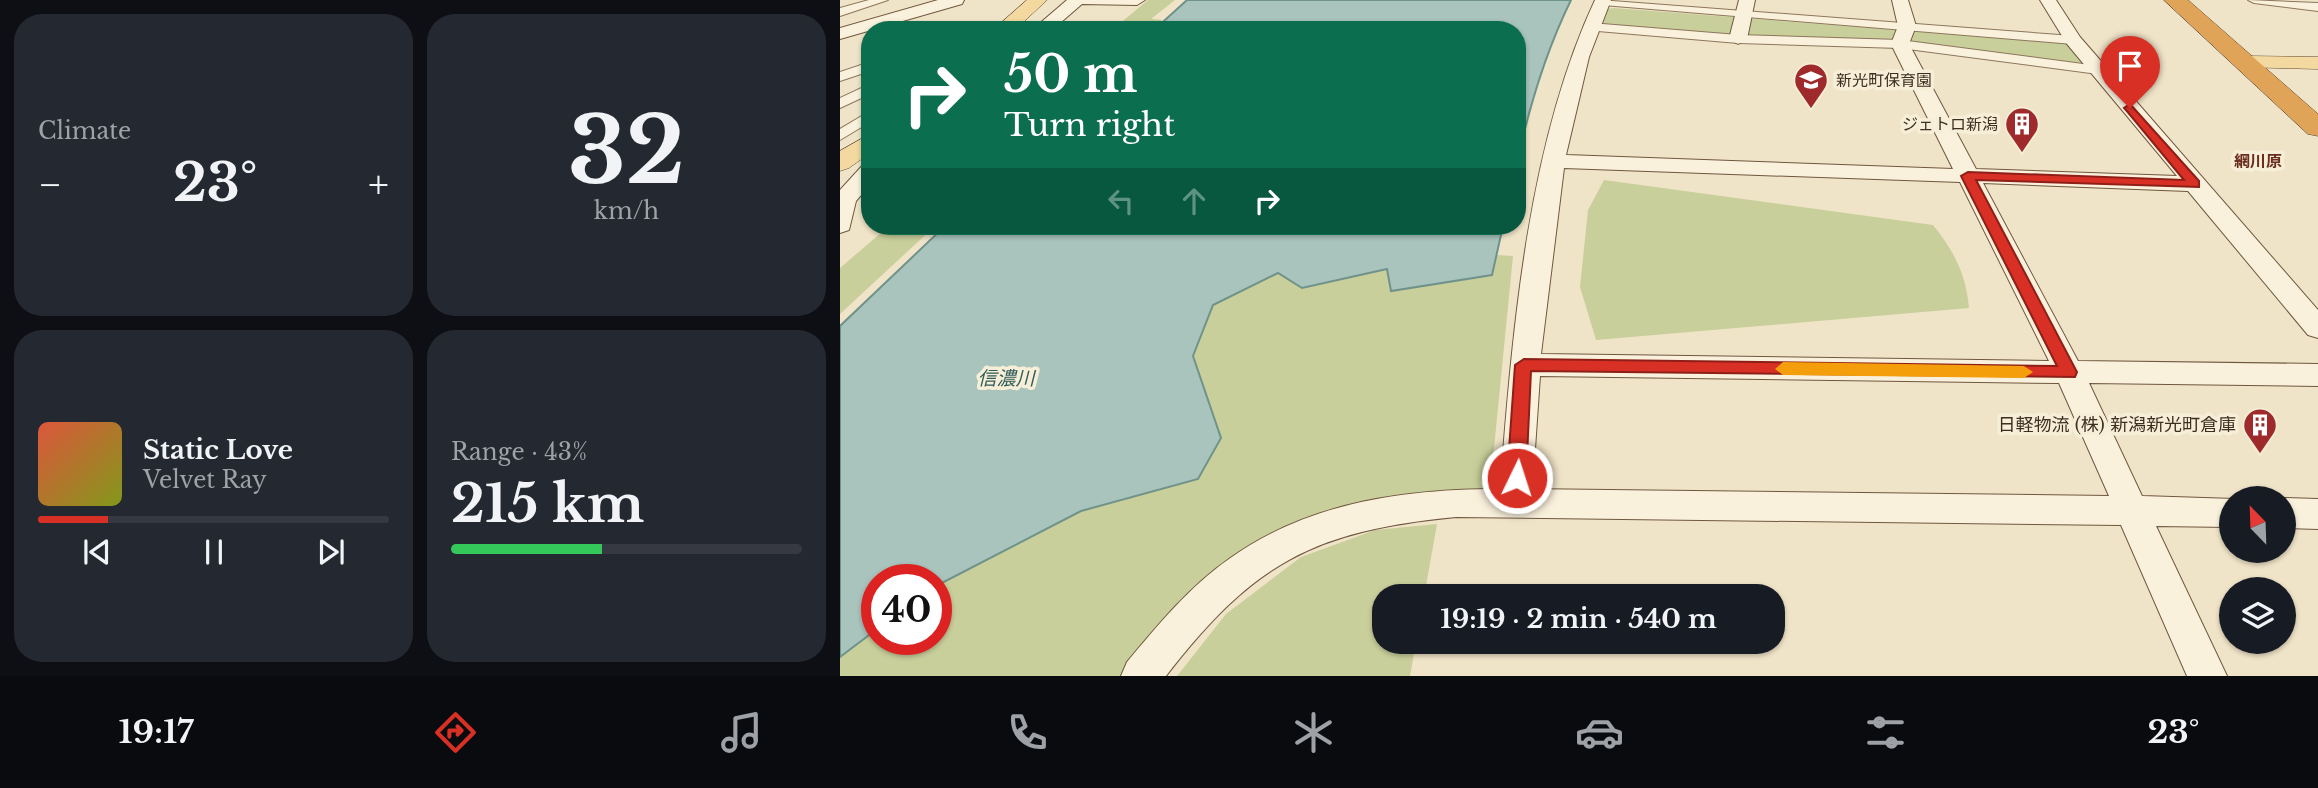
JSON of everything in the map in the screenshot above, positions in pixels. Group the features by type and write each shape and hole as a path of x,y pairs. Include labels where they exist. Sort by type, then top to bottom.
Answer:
{"highway":[{"path":"2175,0 2318,128"},
{"path":"2185,0 2242,52 2246,62"}],"main road":[{"path":"1014,21 1038,0"},
{"path":"2246,62 2318,63"},
{"path":"840,163 861,148"}],"street":[{"path":"840,12 882,0"},
{"path":"884,21 956,0"},
{"path":"1052,21 1077,0"},
{"path":"1084,0 1137,0"},
{"path":"1900,0 1903,35 1968,176 2069,372 2207,676"},
{"path":"2048,0 2073,40 2318,328"},
{"path":"2254,0 2318,7"},
{"path":"1517,478 1524,365 1553,161 1569,93 1590,27 1603,1 1745,7 2098,70"},
{"path":"1738,39 1745,7"},
{"path":"1590,27 1738,39 1903,35 2073,40"},
{"path":"840,34 861,28"},
{"path":"840,77 861,69"},
{"path":"840,77 861,79"},
{"path":"840,104 861,93"},
{"path":"840,136 861,121"},
{"path":"1553,161 2195,184"},
{"path":"840,225 844,200 861,181"},
{"path":"1524,365 2318,375"},
{"path":"1141,676 1214,591 1251,563 1291,539 1333,521 1370,512 1456,503 2219,512"},
{"path":"2296,513 2318,514"}],"green space":[{"path":"1148,0 1175,0 1151,19 1161,21 1123,21"},
{"path":"1606,9 2066,43 2083,61 2080,64 1606,26 1602,21"},
{"path":"1604,180 1933,225 1958,264 1969,308 1596,340 1580,287 1588,210"},
{"path":"878,235 925,235 840,314 840,268"},
{"path":"1497,255 1513,256 1490,489 1392,495 1326,510 1263,541 1159,626 1120,676 840,676 840,657 861,641 861,655 952,655 952,578 1081,511 1198,479 1221,438 1193,356 1213,305 1278,273 1302,288 1387,269 1391,291 1492,276"},
{"path":"1437,524 1426,584 1372,584 1372,654 1414,654 1410,676 1177,676 1226,614 1301,557 1375,530"}],"water":[{"path":"1187,0 1571,0 1539,80 1526,125 1526,21 1164,21"},
{"name":"信濃川","path":"936,235 1501,235 1492,275 1391,291 1387,269 1302,288 1278,273 1213,305 1193,356 1221,438 1198,479 1081,511 952,578 952,564 861,564 861,641 840,657 840,326"}],"slow traffic":[{"path":"1783,369 2024,372"}],"place":[{"name":"新光町保育園","path":"1811,110"},
{"name":"ジェトロ新潟","path":"2022,154"},
{"name":"日軽物流 (株) 新潟新光町倉庫","path":"2260,455"}],"district":[{"name":"網川原","path":"2258,161"}],"route":[{"path":"1517,478 1524,365 2069,372 1968,176 2195,184 2130,108"}]}
